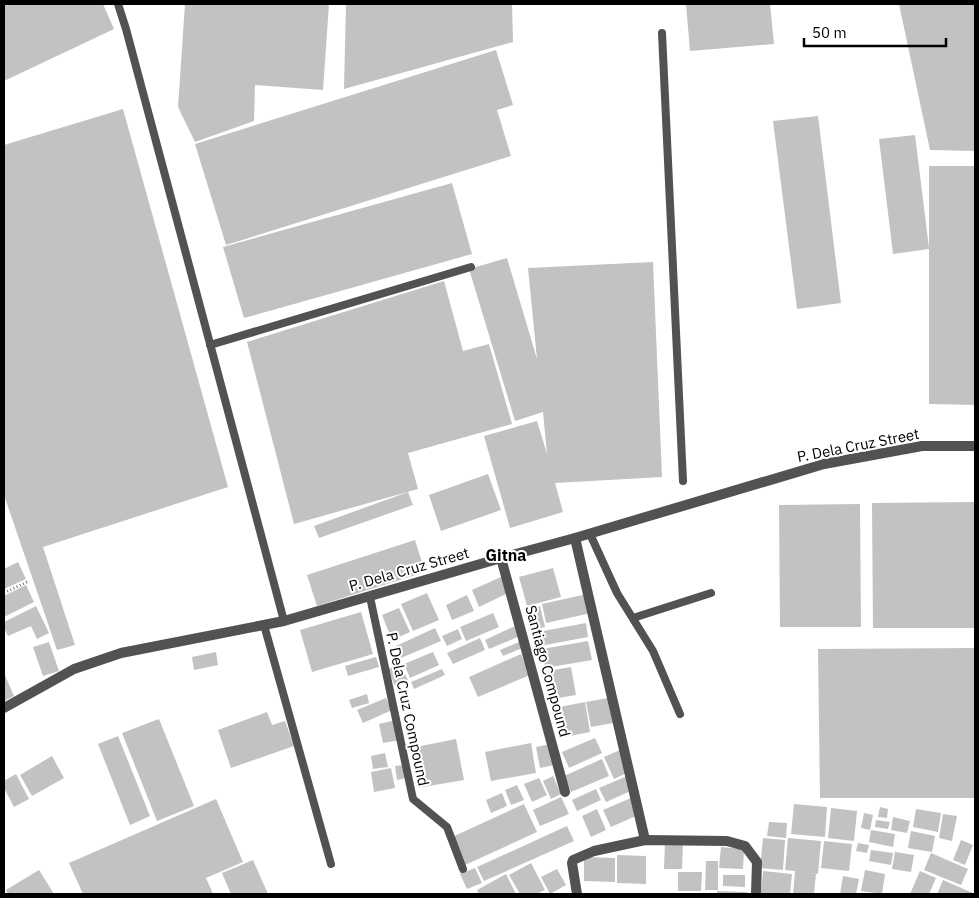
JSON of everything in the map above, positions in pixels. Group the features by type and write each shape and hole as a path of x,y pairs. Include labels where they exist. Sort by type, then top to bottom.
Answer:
{"street":[{"name":"P. Dela Cruz Street","path":"4,708 74,669 121,653 284,621 590,534 824,464 922,446 975,446"},
{"path":"575,538 646,840"},
{"name":"Santiago Compound","path":"501,558 565,792"},
{"path":"577,894 573,860 594,851 646,840 727,841 745,846 757,862 756,894"}],"lane":[{"path":"118,4 131,46 284,621"},
{"path":"662,33 683,481"},
{"path":"210,345 471,267"},
{"path":"590,534 617,593 654,651 680,714"},
{"path":"633,618 711,593"},
{"name":"P. Dela Cruz Compound","path":"370,597 413,799 447,827 463,869"},
{"path":"264,625 331,864"}],"path":[{"path":"4,593 29,581"}],"building":[{"path":"4,4 103,4 114,29 4,81"},
{"path":"185,4 329,4 323,90 255,85 254,121 195,142 178,107"},
{"path":"346,4 512,4 513,42 344,89"},
{"path":"686,4 770,4 774,44 690,51"},
{"path":"899,4 975,4 975,151 930,150"},
{"path":"496,50 513,105 497,110 511,156 226,245 195,144"},
{"path":"123,109 228,487 43,547 75,645 57,650 4,495 4,145"},
{"path":"818,116 841,303 797,309 773,121"},
{"path":"915,135 929,248 929,166 975,166 975,405 929,404 929,249 893,254 879,139"},
{"path":"452,183 472,254 244,318 223,247"},
{"path":"507,258 537,359 528,268 653,262 662,477 555,483 563,512 510,528 484,436 537,421 547,454 543,412 515,421 469,269"},
{"path":"444,281 463,351 489,344 512,424 408,453 418,489 294,524 247,342"},
{"path":"488,474 501,510 441,531 429,495"},
{"path":"408,492 413,505 319,538 314,526"},
{"path":"975,502 975,628 873,628 872,503"},
{"path":"860,504 861,627 780,627 779,505"},
{"path":"415,540 425,572 317,606 307,575"},
{"path":"18,562 26,579 4,589 4,569"},
{"path":"553,568 561,597 527,606 519,577"},
{"path":"501,577 508,593 479,607 472,590"},
{"path":"26,585 34,602 4,617 4,596"},
{"path":"427,593 439,620 413,631 401,604"},
{"path":"587,594 591,613 546,623 542,604"},
{"path":"467,595 474,611 452,620 446,605"},
{"path":"36,606 49,633 37,639 31,626 8,636 4,628 4,622"},
{"path":"540,606 545,627 531,630 527,609"},
{"path":"399,608 410,632 392,640 382,615"},
{"path":"361,612 373,654 312,672 300,630"},
{"path":"493,613 499,627 466,641 460,627"},
{"path":"586,623 588,637 540,646 538,632"},
{"path":"515,626 520,636 489,649 485,640"},
{"path":"435,628 441,641 401,658 396,646"},
{"path":"458,629 462,639 447,646 442,636"},
{"path":"480,638 485,650 453,664 447,653"},
{"path":"588,641 592,660 545,668 542,649"},
{"path":"49,642 59,671 43,676 33,647"},
{"path":"519,642 522,648 503,656 500,650"},
{"path":"975,648 975,798 820,798 818,649"},
{"path":"216,652 218,665 194,670 192,657"},
{"path":"433,652 439,665 410,678 404,664"},
{"path":"521,654 530,675 478,697 469,677"},
{"path":"376,657 379,667 348,676 345,666"},
{"path":"400,664 408,680 395,686 388,669"},
{"path":"571,667 576,695 553,699 548,671"},
{"path":"442,669 445,675 414,689 411,682"},
{"path":"4,673 14,696 4,701"},
{"path":"367,694 369,703 352,708 349,700"},
{"path":"386,698 392,710 363,723 357,710"},
{"path":"608,698 613,723 591,727 586,702"},
{"path":"585,702 590,732 565,737 559,707"},
{"path":"267,712 272,725 285,721 294,746 231,768 218,730"},
{"path":"159,719 194,806 157,821 122,733"},
{"path":"396,720 400,740 383,743 379,724"},
{"path":"118,736 150,816 130,825 98,744"},
{"path":"595,738 602,753 569,768 562,752"},
{"path":"456,739 464,780 423,787 416,747"},
{"path":"531,743 536,773 491,781 485,752"},
{"path":"550,744 554,765 540,768 536,747"},
{"path":"620,750 629,772 614,779 604,757"},
{"path":"385,753 388,767 373,769 371,756"},
{"path":"52,756 64,778 32,796 20,775"},
{"path":"602,759 609,776 571,792 564,776"},
{"path":"404,765 406,778 397,780 395,766"},
{"path":"391,768 395,788 374,792 371,772"},
{"path":"16,774 29,799 14,807 4,788 4,781"},
{"path":"553,776 561,794 551,799 543,781"},
{"path":"627,776 633,790 606,802 599,788"},
{"path":"539,778 547,795 532,802 524,784"},
{"path":"517,785 524,800 511,805 505,790"},
{"path":"596,789 601,800 577,811 572,800"},
{"path":"502,793 507,806 491,813 486,800"},
{"path":"561,797 569,814 540,826 533,810"},
{"path":"631,798 638,815 611,827 603,810"},
{"path":"216,799 243,862 206,878 213,894 83,894 69,863"},
{"path":"524,804 537,832 465,865 452,837"},
{"path":"794,804 827,807 825,837 791,834"},
{"path":"880,807 888,809 887,818 878,817"},
{"path":"831,808 857,811 854,841 828,838"},
{"path":"597,809 606,830 591,837 582,816"},
{"path":"916,809 941,813 938,832 913,827"},
{"path":"864,813 873,815 870,830 861,828"},
{"path":"943,814 957,816 952,841 939,838"},
{"path":"893,817 910,821 907,833 891,830"},
{"path":"876,820 890,822 888,829 875,827"},
{"path":"769,822 787,823 786,838 767,836"},
{"path":"567,826 574,841 484,881 477,867"},
{"path":"871,830 895,834 893,847 869,842"},
{"path":"911,831 935,836 932,852 908,848"},
{"path":"763,838 785,840 783,870 760,868"},
{"path":"788,838 821,841 818,874 797,872 816,874 814,894 793,894 795,871 785,870"},
{"path":"961,840 973,845 965,865 953,860"},
{"path":"665,841 683,842 682,869 664,869"},
{"path":"824,841 852,844 849,871 821,868"},
{"path":"858,843 869,845 867,853 856,851"},
{"path":"721,847 744,849 743,869 719,868"},
{"path":"871,850 893,853 891,865 869,861"},
{"path":"895,852 914,855 911,872 892,869"},
{"path":"931,853 968,869 961,885 924,870"},
{"path":"617,855 646,856 646,884 617,883"},
{"path":"584,857 615,858 615,882 584,881"},
{"path":"253,860 268,894 231,894 222,873"},
{"path":"706,861 718,861 718,890 705,890"},
{"path":"531,863 545,890 536,894 520,894 509,875"},
{"path":"475,868 482,883 467,889 460,874"},
{"path":"557,869 566,885 550,894 541,877"},
{"path":"39,870 54,894 8,894 6,890"},
{"path":"865,870 885,874 882,894 861,891"},
{"path":"763,871 792,874 790,894 761,894"},
{"path":"920,871 936,878 929,894 910,894"},
{"path":"678,872 702,872 701,891 678,891"},
{"path":"506,874 516,894 479,894 477,890"},
{"path":"723,875 745,875 745,887 723,886"},
{"path":"843,876 859,879 856,894 840,894"},
{"path":"943,880 975,894 937,894"},
{"path":"717,891 747,892 747,894 717,894"}],"district":[{"name":"Gitna","path":"506,555"}]}
